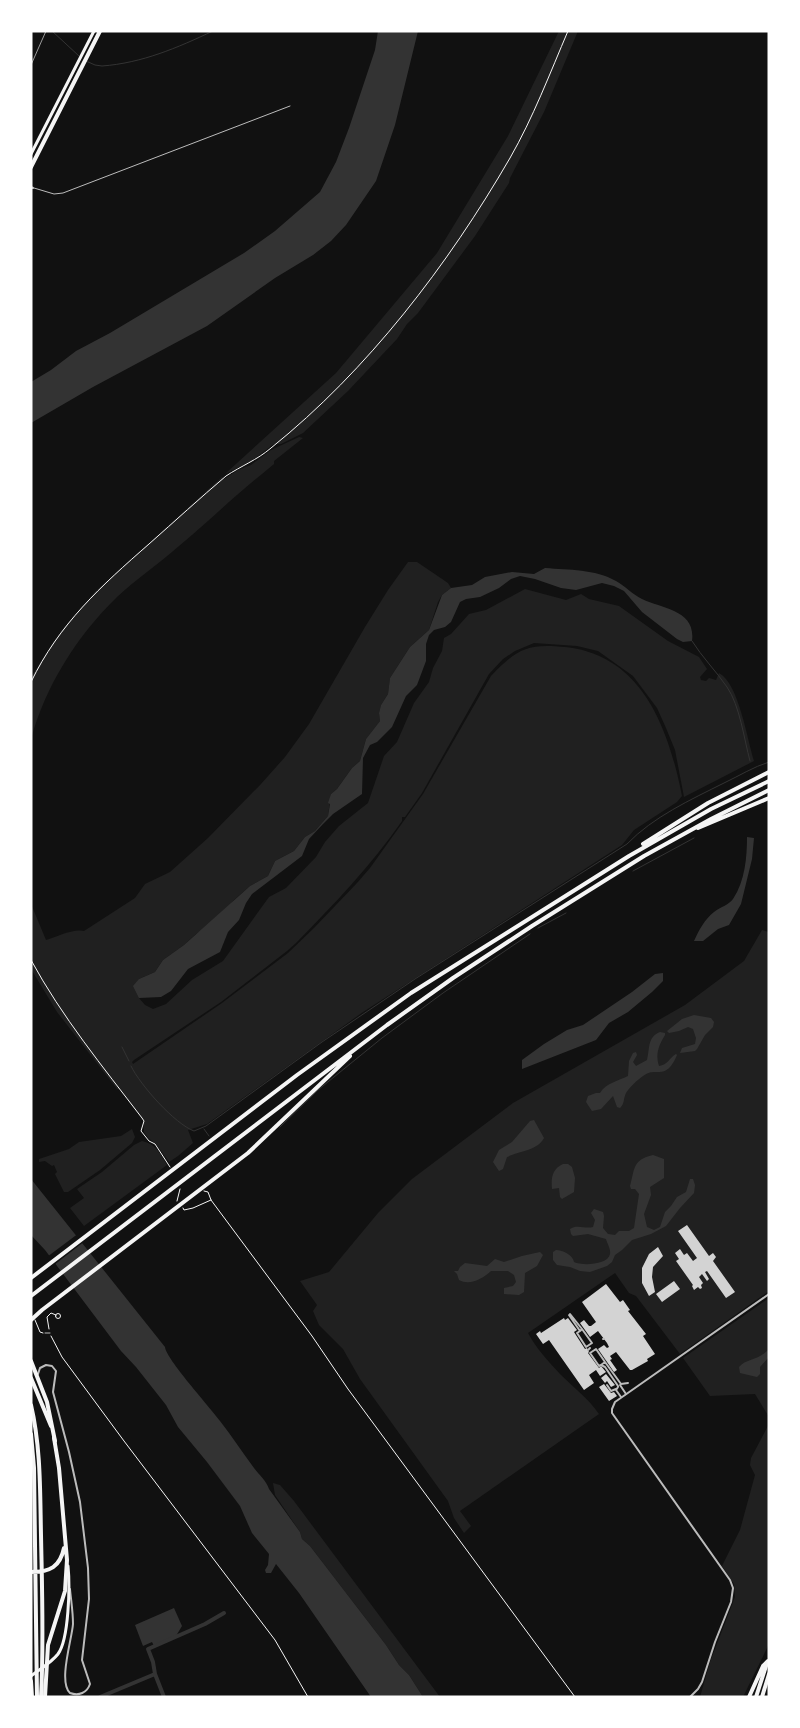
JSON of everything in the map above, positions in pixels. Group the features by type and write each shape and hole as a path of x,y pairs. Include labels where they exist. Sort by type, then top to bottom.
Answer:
{"main road":[{"path":"31,154 94,31"},
{"path":"31,168 100,31"},
{"path":"629,856 680,820 737,787 769,772"},
{"path":"31,1277 342,1042 411,993 629,856 712,809 769,781"},
{"path":"31,1296 362,1044 484,956 601,882 684,834 769,790"},
{"path":"684,834 769,798"},
{"path":"31,1320 199,1192 260,1142 362,1044"},
{"path":"31,1361 48,1408 55,1441 59,1468 64,1546 69,1576 66,1635 61,1649 53,1660 31,1676"},
{"path":"31,1378 42,1401 55,1441"},
{"path":"31,1405 37,1432 40,1467 43,1697"},
{"path":"31,1434 34,1468 37,1697"},
{"path":"31,1572 47,1571 54,1568 60,1561 64,1546"},
{"path":"43,1697 48,1646 65,1591 67,1560"},
{"path":"749,1697 768,1660"},
{"path":"756,1697 768,1660"},
{"path":"762,1697 769,1674"},
{"path":"31,1681 32,1697"}],"street":[{"path":"690,1697 702,1682 731,1602 733,1588 730,1580 612,1413 612,1408 615,1402 626,1394 769,1294"},
{"path":"570,1314 592,1343 586,1347 577,1334 581,1330"},
{"path":"620,1385 605,1367 601,1364 599,1366 590,1353 596,1349 605,1362 626,1394"},
{"path":"601,1364 605,1362"},
{"path":"37,1376 40,1368 46,1365 52,1366 56,1371 53,1386 54,1394 67,1444 82,1517 90,1592 82,1660 90,1684 88,1689 81,1694 72,1694 66,1689 67,1659 72,1631 69,1576"},
{"path":"606,1385 612,1391 620,1385 627,1384 631,1391"},
{"path":"616,1389 621,1398"}],"lane":[{"path":"32,187 54,194 63,193 290,106"},
{"path":"45,1333 50,1333"}],"path":[{"path":"31,682 44,656 62,631 95,592 226,476 272,448 324,401 380,342 454,248 495,185 530,117 568,31"},
{"path":"31,960 46,988 144,1121 141,1131 149,1141"},
{"path":"199,1192 207,1191 211,1200 312,1336 348,1390 575,1697"},
{"path":"56,1315 51,1313 47,1317 50,1333 62,1357 275,1640 308,1697"},
{"path":"38,1315 35,1318 36,1324 40,1332 45,1333"}],"shaded area":[{"path":"378,31 418,31 395,125 376,181 346,225 331,241 313,255 275,278 207,326 93,387 31,423 31,382 76,351 110,333 244,253 275,231 320,192 336,162 349,128 375,50"},
{"path":"559,31 578,31 544,112 509,183 475,236 418,313 407,324 397,339 348,391 303,433 281,444 274,444 250,462 225,474 336,373 437,253 508,136"},
{"path":"299,437 303,438 274,461 274,464 164,559 124,590 102,612 76,645 54,681 37,719 31,739 31,677 62,630 95,592 222,477 224,479 238,470 251,465 271,450"},
{"path":"408,562 417,562 448,583 451,588 442,595 438,602 429,630 410,647 390,678 388,694 381,705 379,713 380,721 366,739 360,761 331,794 328,816 315,831 305,837 294,851 275,861 268,876 250,886 204,929 163,960 155,972 139,979 139,998 145,1005 153,1009 166,1004 192,980 223,961 269,897 286,888 316,857 325,842 339,826 368,803 384,756 397,742 414,703 429,682 433,668 442,651 444,638 451,634 469,614 486,610 525,589 566,600 581,594 589,599 619,606 668,641 699,657 707,669 700,677 701,680 706,681 709,678 716,680 719,673 732,688 754,761 684,797 675,750 666,728 657,708 633,676 598,651 577,646 534,643 515,651 503,659 489,674 422,793 405,817 402,817 402,821 378,854 338,899 287,951 221,1002 134,1060 133,1064 222,1003 288,953 357,883 370,868 423,794 491,676 508,660 524,650 532,647 552,646 592,653 614,664 633,680 648,700 660,722 669,746 682,796 677,802 634,830 622,845 363,1012 207,1124 188,1130 193,1143 169,1162 156,1144 144,1132 144,1121 57,1012 31,969 31,904 46,940 70,932 84,931 135,898 145,884 170,872 208,838 285,757 309,724 365,627"},
{"path":"545,568 591,572 608,577 642,599 676,612 683,617 689,623 692,631 692,641 683,642 677,639 642,612 624,591 602,583 576,590 561,588 520,576 511,579 499,588 480,597 460,602 451,622 445,627 434,630 429,635 426,644 426,661 417,685 406,696 392,727 377,742 370,745 363,758 362,794 333,814 323,824 309,839 302,856 252,894 239,920 228,932 220,952 188,969 171,991 161,997 139,998 133,986 139,979 155,972 163,960 184,945 250,886 268,876 275,861 294,851 305,837 315,831 328,816 330,804 328,803 331,794 360,761 366,739 380,721 379,713 381,705 388,694 390,678 410,647 429,630 442,595 451,588 472,585 485,577 512,572 534,574"},
{"path":"747,837 754,838 752,859 741,904 729,925 718,929 703,941 694,941 708,918 716,910 731,901 737,892 745,869"},
{"path":"762,930 769,932 769,1291 680,1354 636,1296 629,1293 615,1273 528,1333 560,1374 599,1414 460,1511 471,1526 464,1533 454,1518 448,1501 360,1379 343,1349 319,1325 313,1311 317,1305 300,1281 329,1272 378,1213 412,1179 513,1103 685,1005 744,961"},
{"path":"663,973 663,981 652,992 628,1012 609,1023 596,1040 522,1069 522,1060 544,1044 567,1030 583,1025 655,974"},
{"path":"694,1015 711,1018 714,1022 713,1027 705,1035 695,1051 680,1053 682,1048 695,1044 696,1038 693,1029 688,1027 669,1033 667,1031 682,1019"},
{"path":"660,1032 665,1033 665,1035 658,1050 659,1066 677,1055 668,1069 648,1073 638,1080 626,1093 620,1108 617,1107 613,1096 601,1109 592,1111 586,1102 588,1096 600,1093 609,1085 628,1076 629,1061 633,1053 636,1052 637,1055 633,1062 636,1066 647,1060 651,1040"},
{"path":"534,1120 544,1138 537,1146 507,1157 503,1169 499,1171 493,1162 499,1150 512,1142 530,1121"},
{"path":"132,1129 135,1137 132,1143 100,1170 68,1192 64,1192 55,1174 57,1172 54,1165 52,1166 45,1161 39,1162 39,1159 69,1149 79,1142 121,1136"},
{"path":"142,1141 154,1147 167,1165 84,1226 70,1208 84,1198 77,1189 102,1172 134,1145"},
{"path":"653,1155 664,1159 664,1178 650,1187 651,1195 644,1214 647,1227 654,1230 660,1227 665,1212 677,1197 686,1192 690,1179 693,1179 695,1185 694,1193 666,1226 651,1234 632,1240 615,1255 612,1262 607,1266 590,1272 557,1265 553,1260 553,1252 556,1250 567,1253 574,1262 583,1264 594,1264 608,1258 610,1250 606,1239 588,1234 573,1236 570,1229 575,1227 593,1227 595,1220 591,1213 594,1209 603,1212 603,1228 608,1234 615,1235 619,1231 629,1231 634,1228 639,1194 635,1189 631,1189 630,1186 634,1170 641,1160"},
{"path":"563,1164 568,1164 572,1167 575,1178 574,1192 562,1199 559,1188 552,1189 552,1181 554,1171"},
{"path":"31,1179 165,1347 180,1372 229,1432 264,1480 300,1532 302,1539 310,1546 386,1645 399,1665 409,1675 423,1697 371,1697 299,1593 276,1564 271,1573 266,1573 269,1554 252,1533 240,1506 178,1427 166,1405 121,1351 45,1250 31,1235"},
{"path":"540,1252 543,1255 537,1266 525,1273 524,1292 519,1295 504,1294 504,1288 513,1286 516,1282 514,1275 508,1271 491,1271 480,1279 472,1282 463,1282 459,1280 454,1271 458,1271 465,1263 487,1266 495,1259 504,1262"},
{"path":"769,1298 769,1417 755,1394 710,1396 683,1358"},
{"path":"769,1349 769,1357 760,1367 760,1374 757,1377 740,1373 739,1367 742,1364 761,1356"},
{"path":"769,1424 769,1644 743,1697 700,1697 710,1662 735,1597 734,1584 722,1566 740,1530 755,1475 750,1465 751,1458"},
{"path":"273,1483 280,1485 294,1501 440,1697 423,1697 409,1675 399,1665 386,1645 310,1546 302,1539 300,1532 275,1495"},
{"path":"174,1608 182,1626 176,1636 154,1646 152,1642 143,1646 135,1625"}],"pier":[{"path":"79,1233 85,1241 54,1265 47,1257"}],"building":[{"path":"687,1225 709,1256 713,1253 716,1257 713,1261 735,1292 726,1298 707,1271 705,1272 709,1279 707,1281 702,1274 699,1277 703,1283 701,1285 702,1288 698,1287 694,1290 693,1285 676,1261 679,1259 675,1253 680,1249 684,1255 687,1253 693,1261 697,1258 678,1231"},
{"path":"658,1247 663,1256 653,1267 652,1277 655,1292 649,1296 642,1283 642,1268 649,1254"},
{"path":"674,1281 680,1289 662,1302 656,1294"},
{"path":"606,1284 620,1302 623,1300 630,1310 628,1311 646,1334 643,1336 655,1354 647,1359 648,1361 632,1370 616,1352 610,1356 612,1359 610,1360 617,1370 614,1372 598,1349 604,1345 607,1348 609,1347 607,1343 598,1331 590,1337 580,1323 584,1320 591,1326 596,1322 582,1302"},
{"path":"564,1318 565,1320 568,1318 577,1330 574,1332 585,1349 587,1348 588,1353 599,1368 601,1366 606,1372 600,1376 596,1370 589,1375 594,1383 584,1390 549,1340 543,1344 536,1334 540,1331 541,1333"},
{"path":"606,1374 615,1385 611,1387 607,1381 605,1383 601,1378"},
{"path":"604,1384 611,1393 614,1392 617,1396 609,1401 599,1387"}],"waterway":[{"path":"52,31 79,56"},
{"path":"86,61 102,66 131,62 173,49 213,31"},
{"path":"692,641 723,681 735,703 750,761"},
{"path":"131,1066 150,1093 177,1121 194,1131 206,1126 322,1042 415,979 627,844 660,817 698,796 769,762"},
{"path":"633,871 694,838"},
{"path":"538,928 566,913"},
{"path":"280,1127 318,1090 382,1038 443,993 530,934"},
{"path":"122,1047 129,1061"},
{"path":"204,1129 209,1136"},
{"path":"100,1697 155,1674 148,1649 205,1624 224,1613"},
{"path":"155,1674 164,1697"}],"railway":[{"path":"31,65 46,31"}]}
